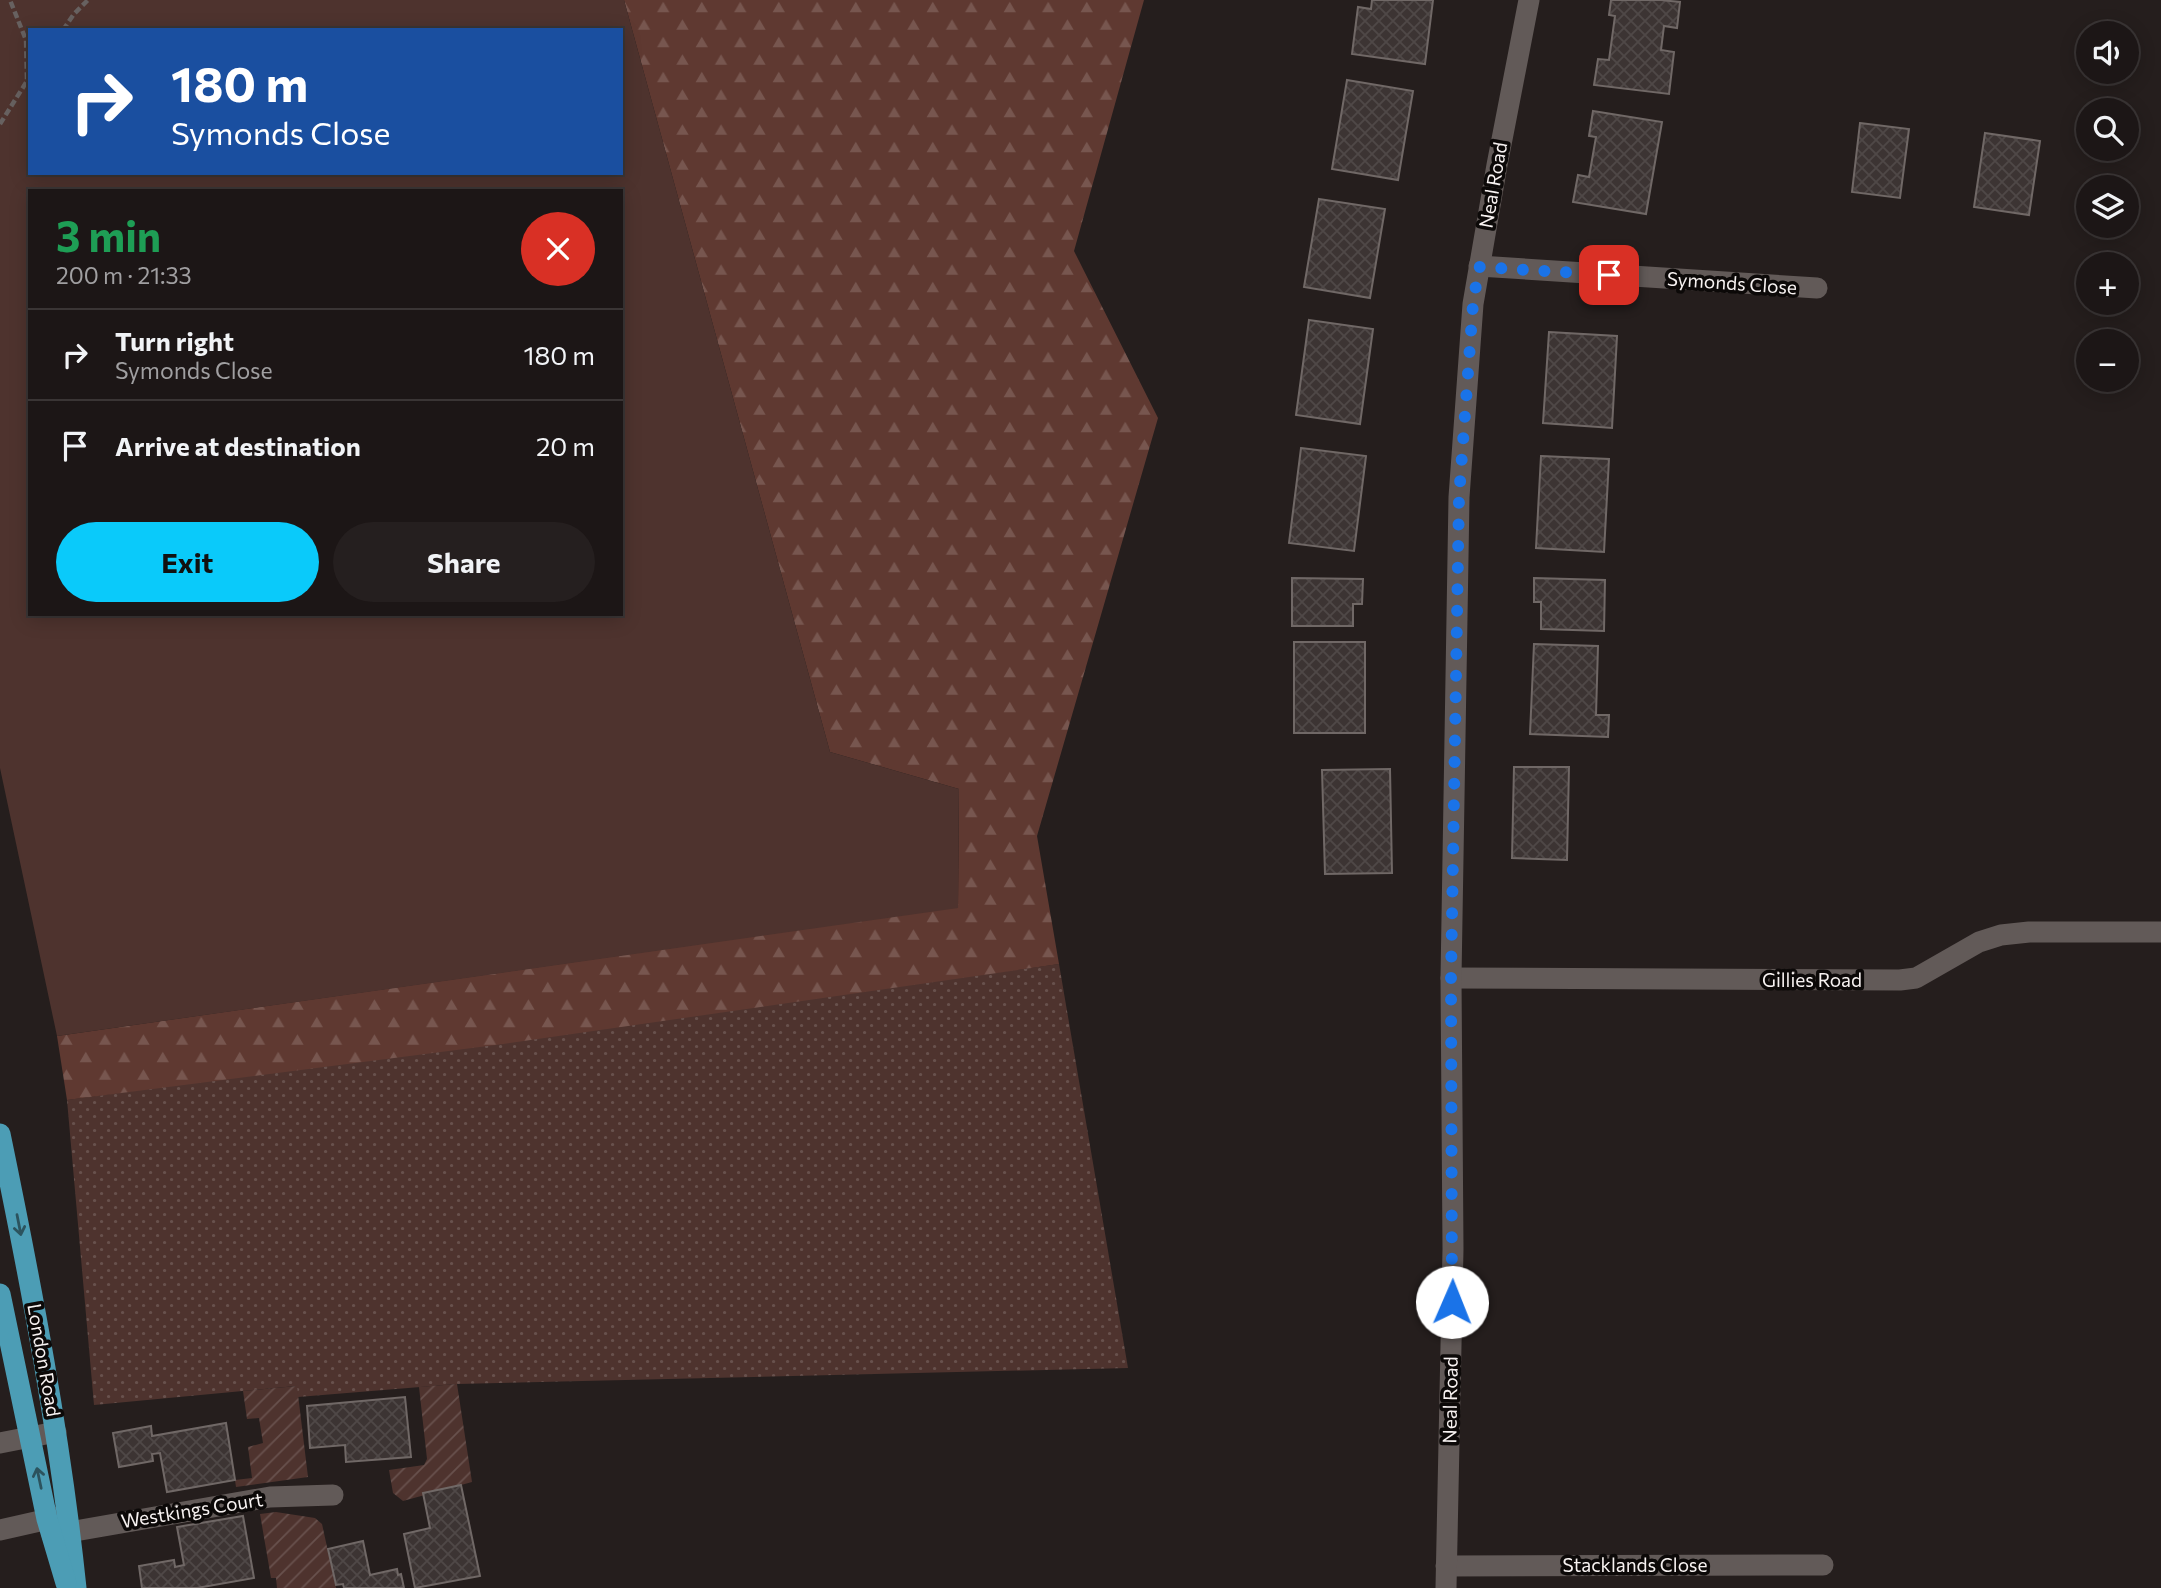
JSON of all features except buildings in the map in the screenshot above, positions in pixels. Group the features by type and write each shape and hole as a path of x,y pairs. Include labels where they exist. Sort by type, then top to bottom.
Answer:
{"main road":[{"name":"London Road","path":"0,1134 37,1318 56,1433 59,1525 68,1588"},
{"name":"London Road","path":"0,1294 30,1437 76,1588"}],"street":[{"name":"Neal Road","path":"1446,1588 1453,1250 1451,978 1459,497 1473,304 1529,0"},
{"name":"Symonds Close","path":"1479,267 1817,288"},
{"name":"Gillies Road","path":"1451,978 1900,980 1916,978 1979,942 2001,935 2161,932"},
{"path":"0,1443 56,1433"},
{"name":"Westkings Court","path":"0,1530 59,1525 270,1497 333,1495"},
{"name":"Stacklands Close","path":"1446,1566 1823,1565"}],"path":[{"path":"0,124 28,79 26,40 10,0"},
{"path":"64,28 88,0"}],"shaded area":[{"path":"0,0 624,0 830,752 959,789 958,908 57,1036 0,768"},
{"path":"1059,964 1128,1368 457,1384 298,1397 296,1386 94,1405 67,1100"},
{"path":"457,1384 472,1482 403,1501 393,1493 389,1470 424,1465 427,1459 419,1387"},
{"path":"297,1386 308,1477 236,1487 235,1480 252,1478 248,1447 263,1443 259,1418 247,1419 243,1391"},
{"path":"276,1512 315,1518 322,1524 336,1588 277,1588 276,1578 271,1578 260,1514"}],"green space":[{"path":"624,0 1144,0 1074,251 1158,418 1037,836 1059,964 503,1044 67,1100 57,1036 958,907 959,789 830,752"}],"route":[{"path":"1452,1302 1451,978 1459,497 1473,304 1479,267 1609,275"}]}
